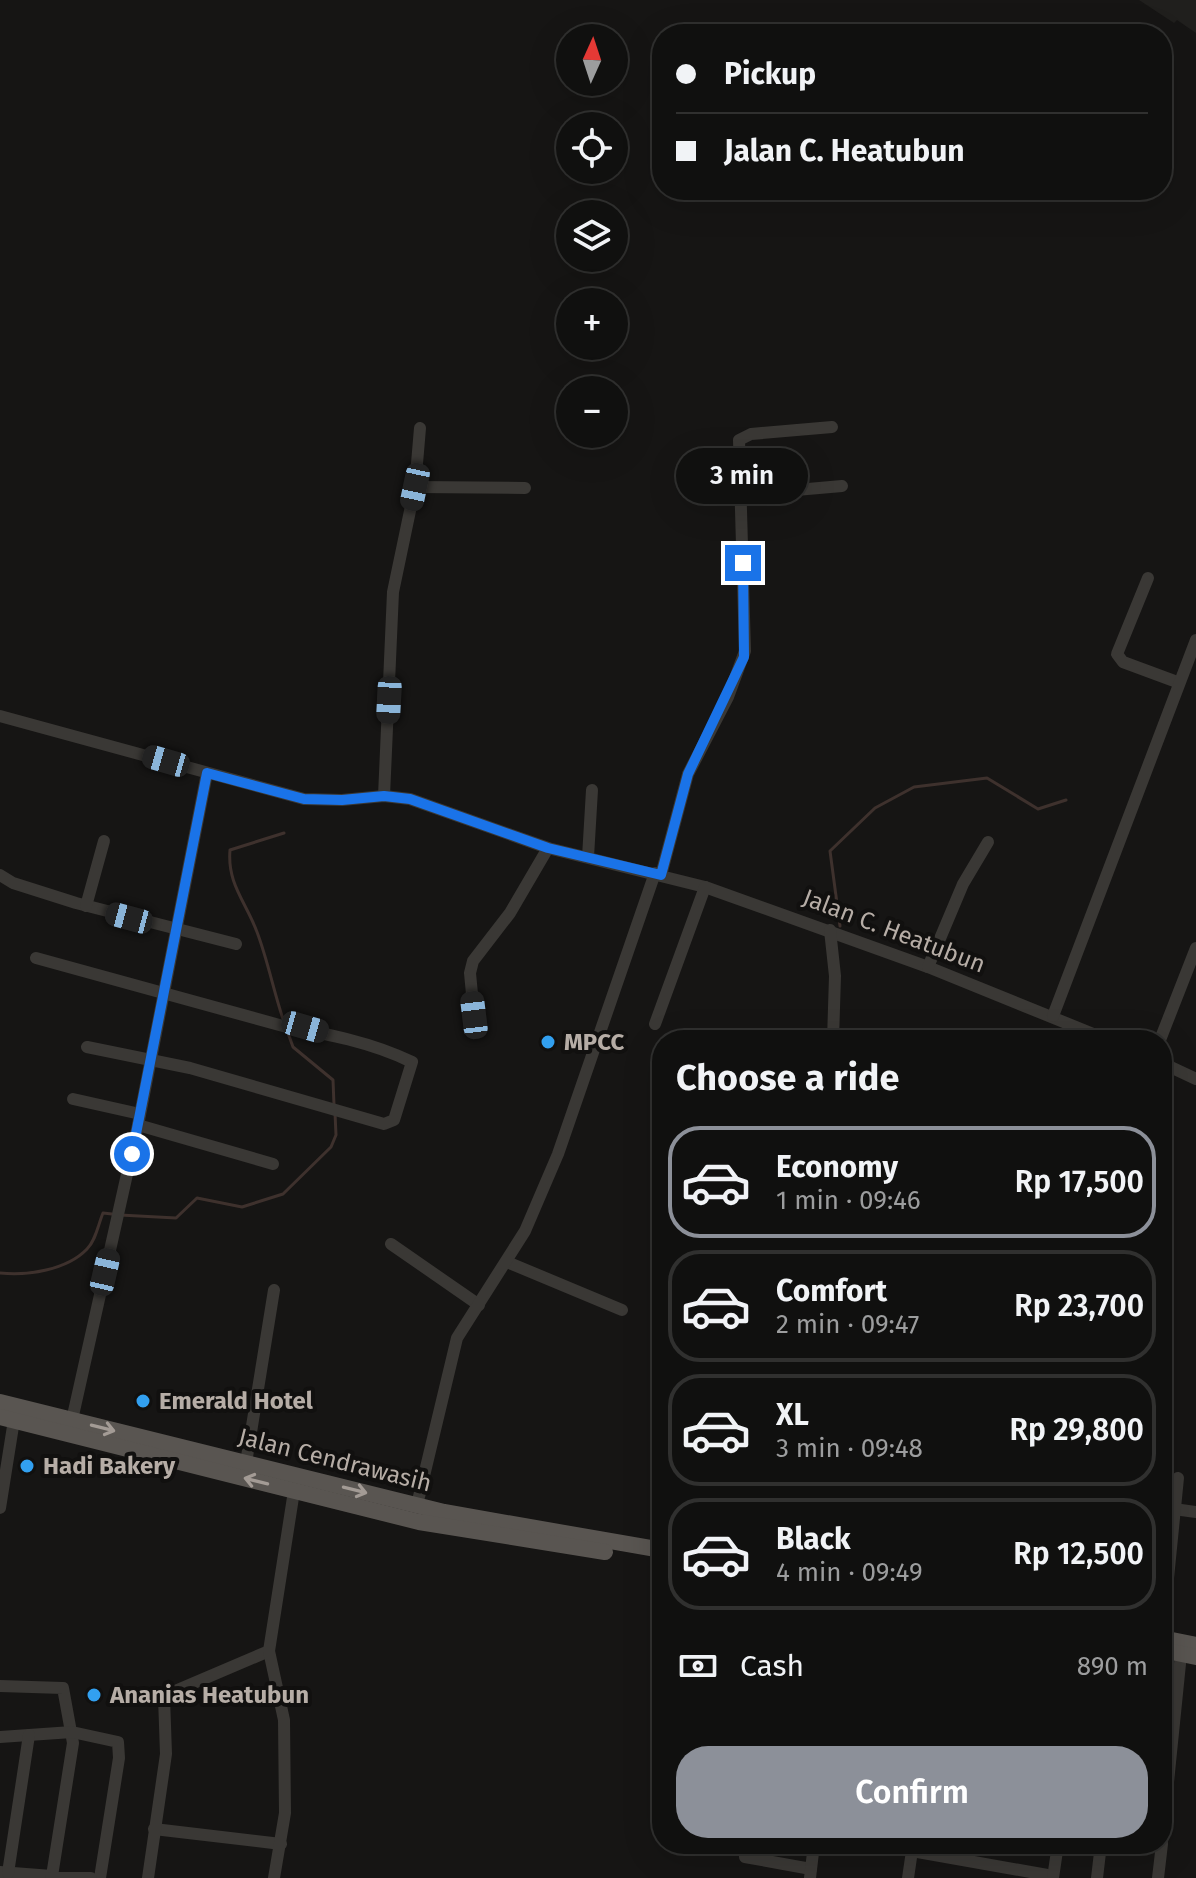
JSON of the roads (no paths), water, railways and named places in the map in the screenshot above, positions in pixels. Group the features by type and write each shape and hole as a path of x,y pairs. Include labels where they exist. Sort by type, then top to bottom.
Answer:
{"main road":[{"name":"Jalan Cendrawasih","path":"0,1402 417,1505 652,1548"},
{"name":"Jalan Cendrawasih","path":"7,1418 419,1522 652,1559"},
{"path":"1172,1640 1196,1645"}],"street":[{"path":"417,1505 457,1338 525,1231 558,1154 658,874 688,774 744,657 739,440 751,434 832,427"},
{"path":"384,796 390,621 415,487 420,428"},
{"path":"740,495 842,486"},
{"path":"415,487 525,488"},
{"path":"1148,578 1117,654 1123,662 1177,682"},
{"path":"1053,1016 1136,802 1177,682 1196,640"},
{"name":"Jalan C. Heatubun","path":"0,716 304,799 334,801 384,796 437,808 548,848 705,887 830,930 1085,1030"},
{"path":"72,1420 139,1119 207,773"},
{"path":"588,857 592,790"},
{"path":"86,906 104,841"},
{"path":"928,967 963,884 988,842"},
{"path":"474,1015 470,973 473,961 510,913 548,848"},
{"path":"0,875 13,883 86,906 236,944"},
{"path":"655,1024 705,887"},
{"path":"830,930 835,976 833,1030"},
{"path":"1164,1030 1196,948"},
{"path":"36,958 283,1026 305,1027 381,1047 412,1062 394,1120 384,1124 151,1059 87,1047"},
{"path":"1172,1068 1196,1079"},
{"path":"73,1099 273,1164"},
{"path":"391,1244 479,1305"},
{"path":"507,1262 622,1310"},
{"path":"246,1463 274,1290"},
{"path":"0,1508 7,1418"},
{"path":"1172,1530 1178,1478"},
{"path":"274,1878 285,1813 284,1720 269,1651 294,1491"},
{"path":"1174,1509 1196,1512"},
{"path":"148,1878 166,1754 159,1699 269,1651"},
{"path":"1172,1733 1188,1656"},
{"path":"0,1686 62,1687 72,1732 52,1877"},
{"path":"0,1737 72,1732 116,1741 120,1745 100,1878"},
{"path":"29,1735 4,1873 91,1878"},
{"path":"154,1829 281,1844"},
{"path":"745,1857 810,1874 813,1854"},
{"path":"908,1878 912,1854"},
{"path":"946,1854 1053,1877 1056,1854"},
{"path":"1097,1878 1100,1854"},
{"path":"1158,1878 1161,1854"}],"waterway":[{"path":"840,926 830,851 875,808 914,787 987,778 1038,809 1066,800"},
{"path":"284,833 230,850 234,883 261,943 284,1022"},
{"path":"288,1033 293,1047 333,1080 334,1105"},
{"path":"120,1215 176,1218 197,1198 242,1207 283,1194 331,1147 336,1135 335,1113"},
{"path":"0,1273 34,1272 69,1262 90,1245 103,1213 112,1214"}],"place":[{"name":"MPCC","path":"548,1042"},
{"name":"Emerald Hotel","path":"143,1401"},
{"name":"Hadi Bakery","path":"27,1466"},
{"name":"Ananias Heatubun","path":"94,1695"}]}
